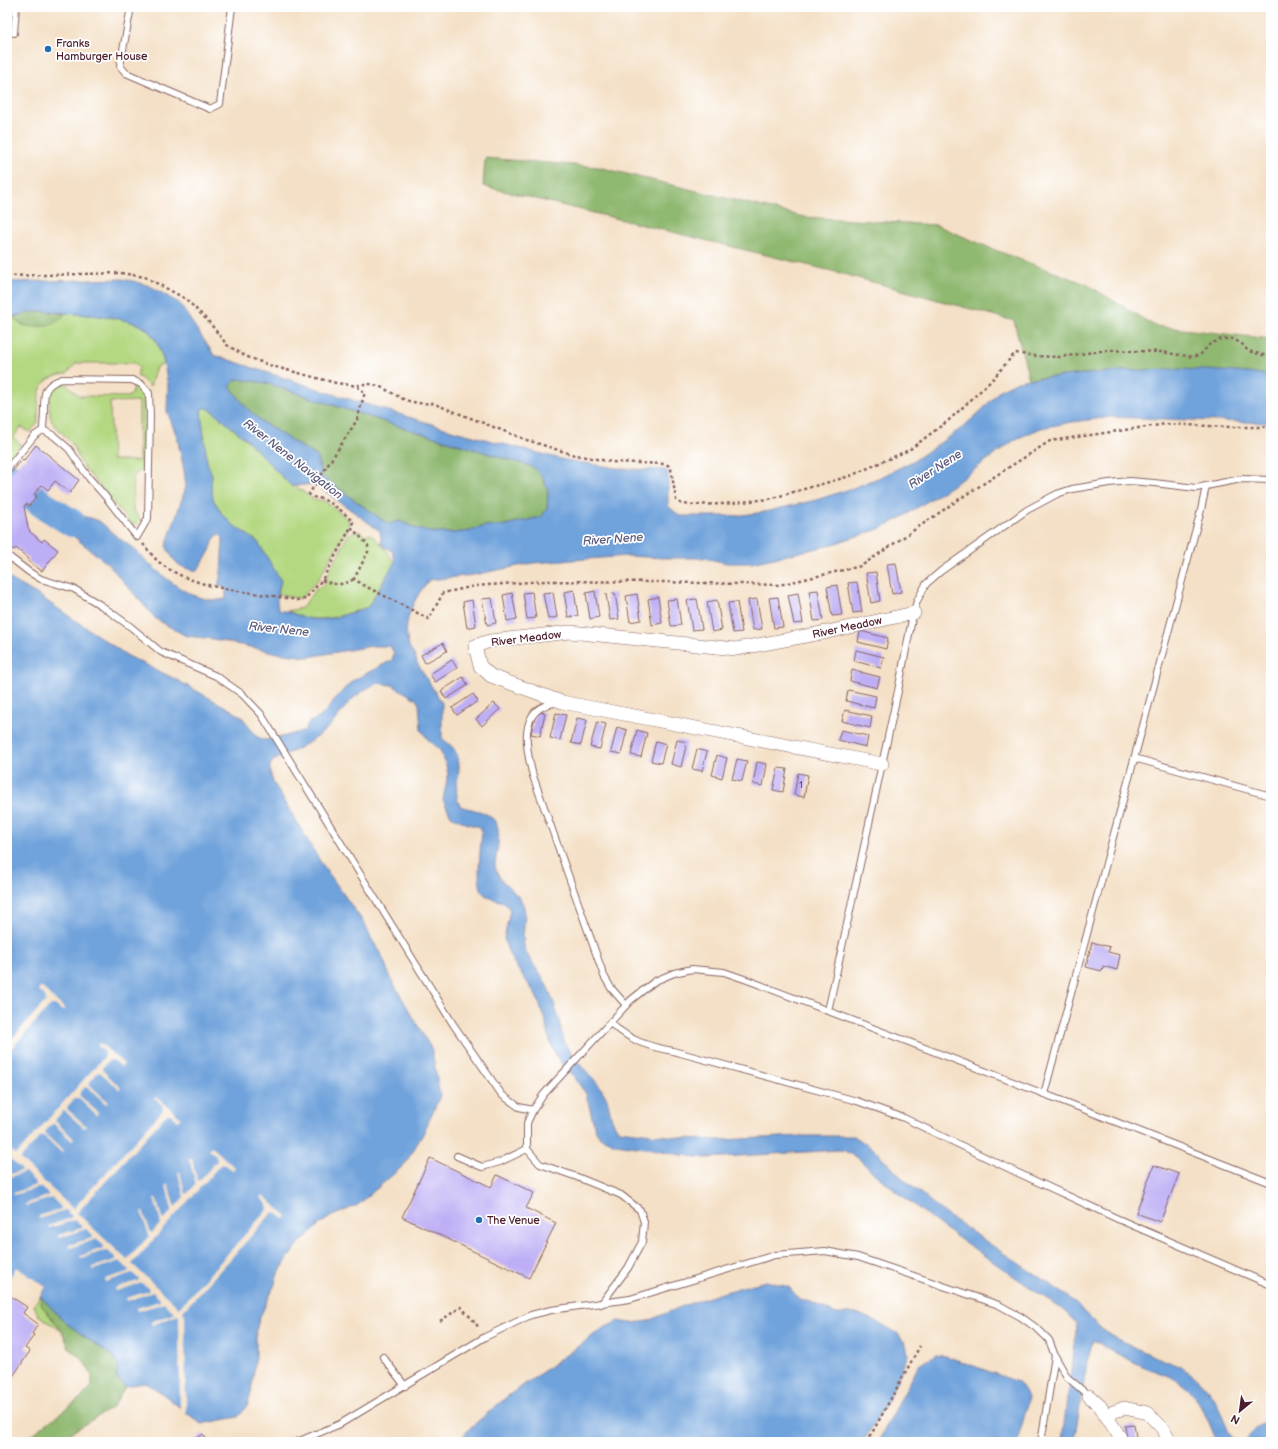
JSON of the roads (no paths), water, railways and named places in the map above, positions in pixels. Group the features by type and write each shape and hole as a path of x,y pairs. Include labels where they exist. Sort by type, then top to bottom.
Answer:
{"street":[{"name":"River Meadow","path":"882,764 562,702 491,676 480,666 475,646 490,642 570,632 736,649 827,632 914,613"},
{"path":"1089,1396 1100,1406 1123,1442"},
{"path":"1105,1415 1124,1408 1148,1413 1163,1429 1170,1442"}],"lane":[{"path":"14,33 16,7"},
{"path":"131,7 120,66 126,73 210,108 220,104 232,7"},
{"path":"62,379 132,380 146,388 149,393 150,415 148,518 137,537 85,473 68,449 54,436 43,430 46,390 54,381 62,379"},
{"path":"9,467 34,436 43,430"},
{"path":"828,1011 914,613 917,601 926,584 1027,510 1058,494 1072,489 1130,481 1196,488 1241,479 1271,480"},
{"path":"1044,1094 1201,510 1206,486"},
{"path":"7,555 29,572 41,579 74,589 102,606 131,627 161,652 216,676 246,699 261,714 291,760 453,1024 478,1061 502,1095 519,1107 533,1110"},
{"path":"562,702 543,705 531,718 526,736 527,755 604,976 611,988 626,1005"},
{"path":"1134,758 1271,796"},
{"path":"601,1304 628,1268 642,1242 644,1222 640,1210 620,1195 577,1177 540,1164 527,1149 527,1123 533,1110 544,1094 626,1005 655,981 674,973 692,969 724,972 1044,1094 1271,1183"},
{"path":"610,1023 621,1033 648,1046 673,1051 857,1101 904,1118 1009,1169 1118,1219 1271,1285"},
{"path":"457,1156 482,1167 500,1162 527,1149"},
{"path":"297,1442 340,1424 406,1386 485,1337 531,1315 551,1310 630,1299 775,1256 825,1251 858,1257 999,1305 1022,1317 1039,1330 1048,1340 1067,1377 1089,1396"},
{"path":"1041,1442 1055,1356"},
{"path":"383,1357 406,1386"}],"water":[{"name":"River Nene Navigation","path":"122,279 150,286 179,303 214,355 333,394 458,432 565,460 623,469 665,470 668,472 668,506 680,516 735,516 764,512 816,500 853,488 883,476 915,460 962,428 983,409 1000,390 1018,381 1134,370 1170,369 1208,370 1271,375 1271,423 1111,417 1041,428 1016,439 956,483 901,518 879,529 827,546 752,563 727,563 704,558 628,556 533,563 473,575 429,580 411,609 408,617 407,634 409,646 417,663 442,703 442,738 453,747 458,758 459,772 457,798 460,806 486,814 493,819 497,825 499,839 495,866 503,882 516,894 523,904 525,914 523,939 525,949 549,990 566,1046 602,1090 608,1101 613,1123 619,1130 684,1138 720,1140 802,1136 854,1136 875,1150 901,1177 948,1216 1063,1293 1094,1322 1114,1337 1182,1368 1196,1377 1210,1393 1219,1409 1231,1437 1235,1440 1244,1441 1259,1426 1271,1420 1271,1436 1262,1442 1217,1442 1202,1408 1192,1393 1185,1386 1173,1378 1109,1350 1093,1340 1087,1362 1074,1442 1062,1442 1067,1397 1070,1386 1073,1349 1077,1333 1076,1323 1063,1310 941,1226 877,1176 859,1159 845,1151 839,1150 706,1158 615,1144 600,1137 595,1129 586,1094 556,1056 538,1000 509,954 504,939 510,910 504,903 490,898 481,890 479,864 482,831 480,827 468,824 451,816 443,800 448,774 446,765 440,750 430,742 421,730 419,704 416,699 392,685 377,683 353,698 334,722 319,736 300,748 273,761 270,766 270,771 273,782 320,861 366,926 372,940 381,953 391,979 432,1050 440,1096 423,1134 405,1164 358,1205 332,1216 320,1224 298,1245 288,1258 277,1276 275,1284 259,1319 256,1331 256,1356 251,1392 247,1407 238,1417 201,1424 159,1391 146,1383 125,1387 116,1377 118,1367 113,1357 66,1323 40,1296 46,1287 16,1268 9,1279 7,1277 7,577 38,595 128,656 177,680 233,711 242,717 256,736 264,740 274,739 304,731 309,722 319,718 352,681 392,660 394,653 390,646 372,646 308,657 277,653 213,639 186,636 156,619 108,564 62,527 50,522 34,509 47,492 65,510 99,521 162,575 186,592 212,600 226,599 226,588 218,586 221,573 223,538 219,534 214,539 210,551 197,571 185,568 177,563 166,546 186,487 177,437 167,411 168,386 163,359 156,340 146,328 135,323 111,317 43,311 7,317 7,282","holes":["238,379 266,383 388,423 533,467 542,476 548,491 547,509 541,517 500,526 485,526 470,531 453,533 430,532 415,528 400,521 388,524 321,476 317,457 261,421 244,405 230,386","204,407 211,410 249,442 291,486 315,484 380,531 382,545 393,552 395,562 368,607 338,617 322,619 306,618 279,610 277,599 281,581 258,542 233,525 222,514 213,499 211,486 212,475 207,462 201,411"]},
{"path":"766,1281 789,1287 800,1300 811,1302 836,1314 859,1314 897,1333 906,1344 908,1355 888,1400 863,1442 458,1442 470,1428 509,1395 602,1329 618,1321 631,1323 648,1321 685,1305 738,1288"},
{"path":"935,1355 946,1356 1018,1382 1028,1397 1017,1442 878,1442 919,1365"}],"waterway":[{"name":"River Nene","path":"7,475 42,504 72,523"}],"place":[{"name":"Franks Hamburger House","path":"48,49"},
{"name":"The Venue","path":"479,1220"}]}
